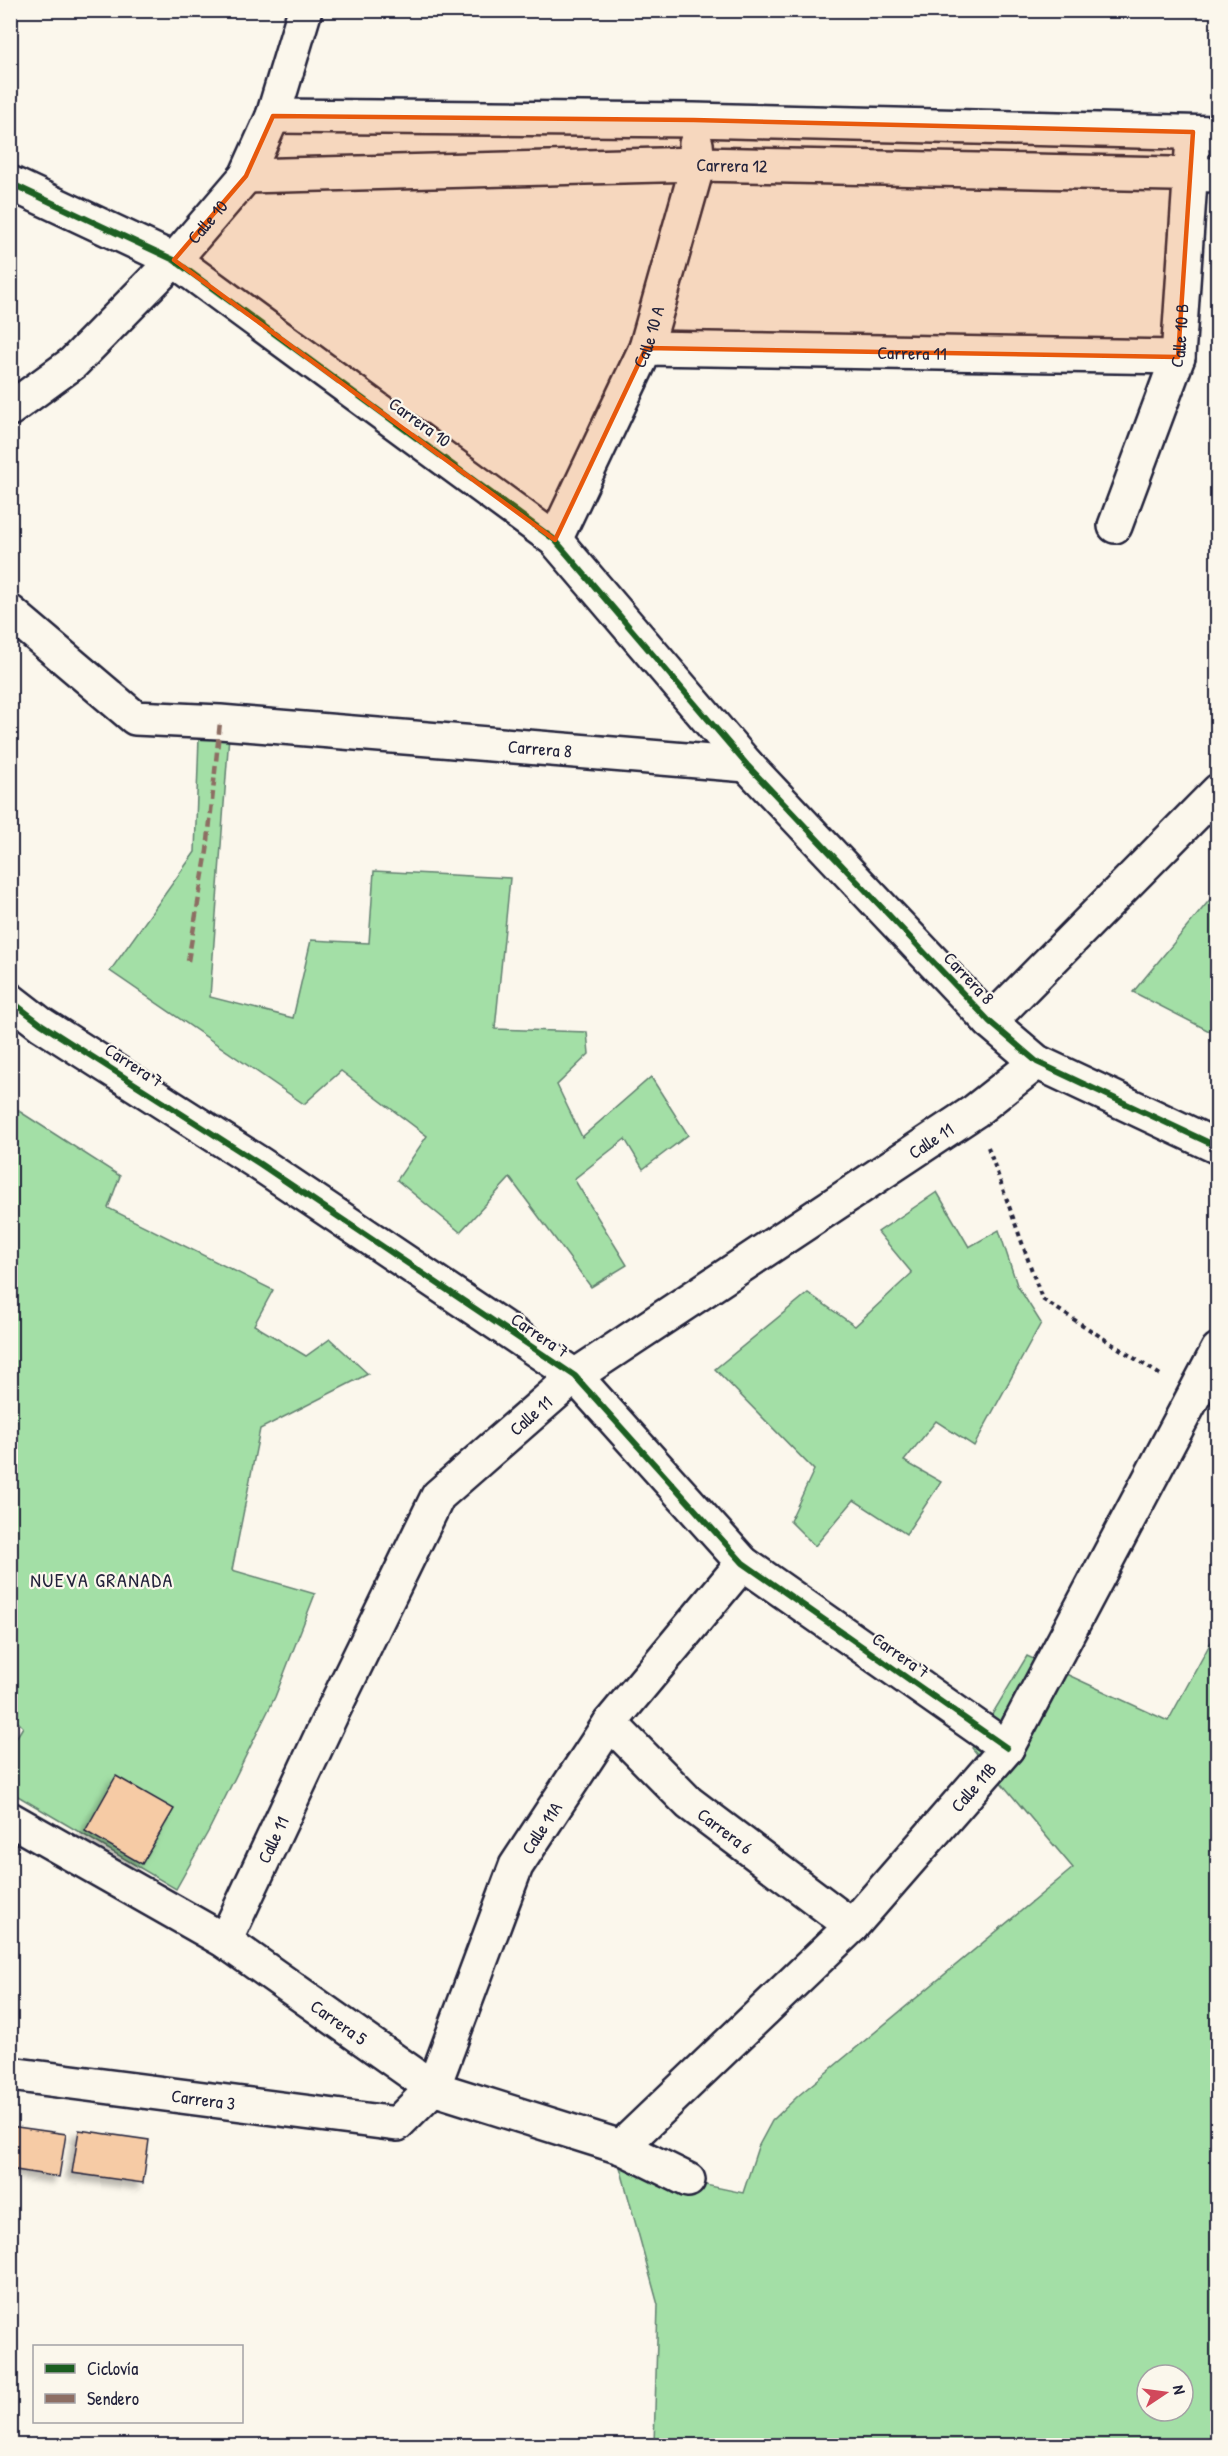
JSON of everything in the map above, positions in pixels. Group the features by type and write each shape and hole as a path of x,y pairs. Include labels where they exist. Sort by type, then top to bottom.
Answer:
{"street":[{"name":"Calle 10","path":"10,409 73,363 174,260 246,176 273,116 305,10"},
{"path":"273,116 694,120 1205,133"},
{"name":"Calle 10 A","path":"555,540 646,348 698,164 694,120"},
{"name":"Calle 10 B","path":"1115,526 1178,357 1204,175 1205,133"},
{"name":"Carrera 12","path":"246,176 698,164 1204,175"},
{"name":"Carrera 10","path":"10,183 174,260 555,540 747,765"},
{"name":"Carrera 11","path":"646,348 1178,357"},
{"name":"Carrera 8","path":"10,612 135,718 232,723 747,765 990,1022 1037,1062 1218,1147"},
{"path":"990,1022 1218,791"},
{"name":"Carrera 7","path":"10,1000 41,1024 261,1164 575,1376 742,1563 1007,1748"},
{"name":"Calle 11","path":"225,1941 332,1713 438,1496 575,1376 975,1111 1037,1062"},
{"name":"Calle 11B","path":"621,2147 852,1926 1007,1748 1218,1350"},
{"name":"Calle 11A","path":"397,2124 433,2088 516,1866 610,1723 742,1563"},
{"name":"Carrera 6","path":"610,1723 689,1803 852,1926"},
{"name":"Carrera 5","path":"10,1819 225,1941 433,2088 621,2147 688,2180"},
{"name":"Carrera 3","path":"10,2074 397,2124"}],"path":[{"path":"975,1111 1042,1299 1193,1396"}],"highlighted area":[{"path":"273,116 694,120 1193,132 1178,357 646,348 555,540 174,260 246,176"}],"green space":[{"path":"229,735 210,997 293,1018 311,940 369,943 374,871 510,878 495,1029 587,1032 589,1054 557,1085 582,1137 651,1077 688,1135 643,1169 625,1139 574,1179 627,1265 591,1287 510,1178 460,1232 397,1180 427,1136 341,1071 304,1104 110,971 195,852 199,737"},
{"path":"1217,891 1217,1035 1133,992"},
{"path":"11,1106 120,1176 108,1208 273,1290 254,1325 306,1356 330,1339 368,1374 260,1429 232,1570 315,1594 275,1697 208,1832 176,1889 11,1792 10,1748 23,1727 10,1714"},
{"path":"937,1192 969,1247 999,1230 1017,1285 1041,1323 974,1446 936,1421 904,1461 941,1482 906,1534 854,1500 815,1546 790,1521 814,1470 715,1369 808,1293 855,1326 912,1273 878,1232"},
{"path":"1217,1631 1217,2445 654,2445 658,2305 620,2167 743,2193 758,2147 772,2121 798,2096 1073,1868 972,1748 1027,1656 1168,1721"}],"building":[{"path":"116,1776 174,1809 142,1864 85,1831"},
{"path":"10,2126 66,2134 59,2177 10,2169"},
{"path":"79,2130 149,2140 143,2183 72,2173"}],"marked path":[{"path":"188,961 207,851 220,722"}],"cycle path":[{"path":"10,183 174,260 555,540 747,765 990,1022 1037,1062 1218,1147"},
{"path":"10,1000 41,1024 260,1164 575,1376 743,1563 1007,1748"}],"district":[{"name":"NUEVA GRANADA","path":"102,1579"}]}
